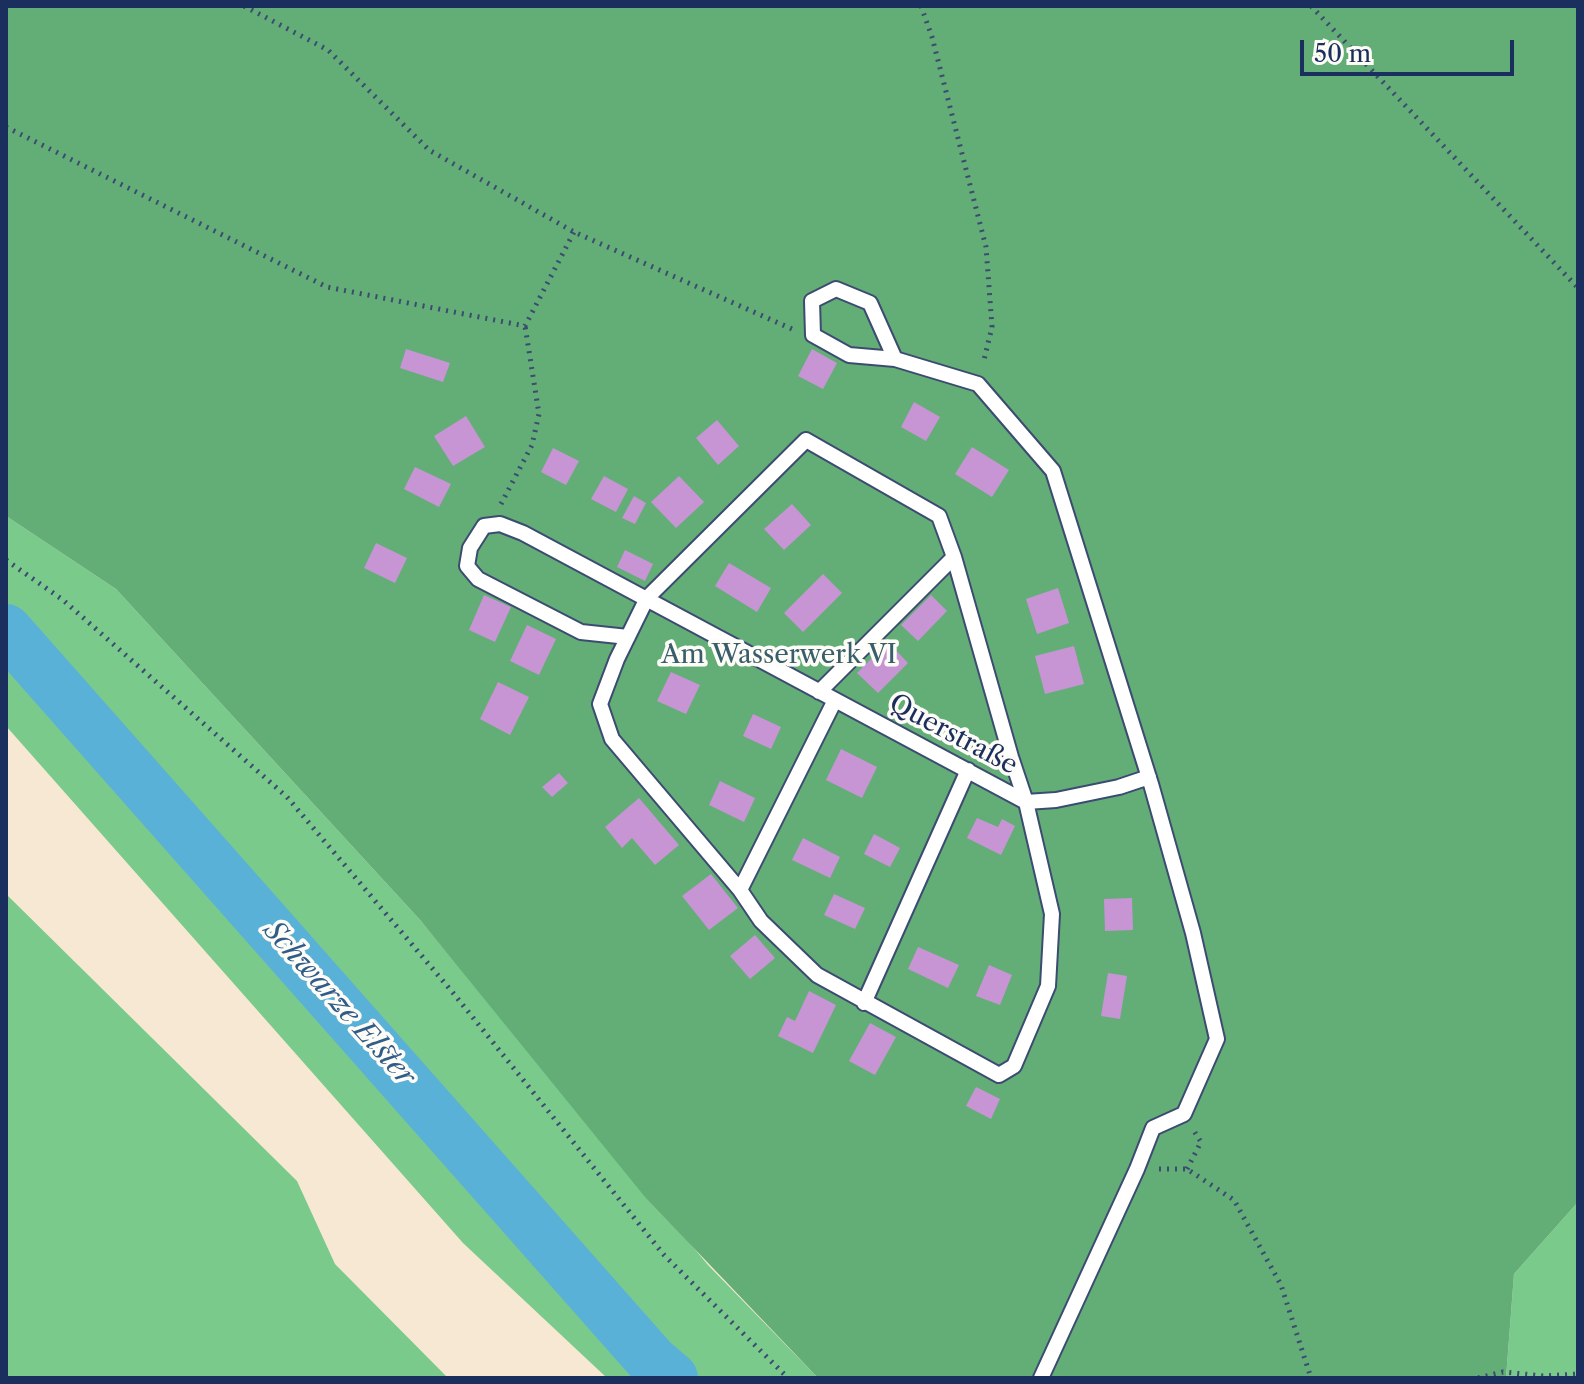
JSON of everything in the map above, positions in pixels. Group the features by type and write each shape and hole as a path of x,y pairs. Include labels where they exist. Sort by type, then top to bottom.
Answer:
{"lane":[{"path":"895,359 870,303 836,289 812,301 813,335 849,355 895,359 978,384 1053,471 1149,777 1193,933 1217,1039 1184,1114 1153,1128 1041,1378"},
{"path":"806,440 939,516 954,557 1026,802 1052,914 1048,986 1014,1066 999,1075 817,975 761,921 740,890 612,739 600,704 647,598 806,440"},
{"name":"Querstraße","path":"490,526 500,524 523,533 1026,802 1056,800 1119,787 1149,777"},
{"path":"490,526 484,526 470,548 467,566 478,579 581,632 628,637"},
{"path":"819,692 954,557"},
{"path":"740,890 835,700"},
{"path":"864,1003 968,770"}],"path":[{"path":"244,6 328,50 429,150 574,232 785,327 813,335"},
{"path":"921,6 932,37 986,247 992,327 978,384"},
{"path":"1311,6 1578,288"},
{"path":"6,127 327,287 525,326"},
{"path":"490,526 532,445 539,414 525,326 574,232"},
{"path":"6,560 63,600 287,797 454,994 664,1255 788,1378"},
{"path":"1184,1114 1201,1142 1187,1169"},
{"path":"1137,1169 1187,1169 1234,1200 1281,1285 1311,1378"},
{"path":"1478,1378 1503,1372 1544,1376 1578,1374"}],"green space":[{"name":"Am Wasserwerk VI","path":"6,6 1578,6 1578,1202 1514,1274 1506,1378 818,1378 645,1197 421,921 116,589 6,516"},
{"path":"6,516 116,589 421,921 708,1265 818,1378 607,1378 463,1243 6,726"},
{"path":"6,894 297,1181 335,1264 448,1378 6,1378"},
{"path":"1578,1202 1578,1378 1506,1378 1514,1274"}],"building":[{"path":"406,349 450,363 443,382 400,368"},
{"path":"812,349 837,363 823,389 798,376"},
{"path":"914,402 940,417 926,441 901,427"},
{"path":"466,416 485,447 453,466 434,436"},
{"path":"717,420 739,446 718,465 696,438"},
{"path":"972,447 1009,470 992,497 955,474"},
{"path":"553,448 579,461 566,485 541,472"},
{"path":"415,467 451,484 439,507 404,489"},
{"path":"604,476 628,489 616,512 591,499"},
{"path":"679,476 704,502 676,528 651,502"},
{"path":"634,496 646,503 635,524 622,518"},
{"path":"792,504 811,525 784,550 764,529"},
{"path":"376,543 407,558 395,583 364,568"},
{"path":"625,550 653,564 645,581 617,567"},
{"path":"729,563 771,588 757,612 715,586"},
{"path":"823,574 842,593 803,632 784,613"},
{"path":"1058,588 1069,623 1037,634 1026,599"},
{"path":"484,595 511,607 495,642 469,630"},
{"path":"931,595 947,611 918,641 901,625"},
{"path":"527,625 556,639 539,675 510,661"},
{"path":"888,642 908,663 878,693 857,673"},
{"path":"1074,646 1084,684 1045,694 1035,656"},
{"path":"671,672 700,685 686,714 657,701"},
{"path":"498,682 529,697 510,735 480,719"},
{"path":"753,714 781,727 771,749 743,736"},
{"path":"841,749 877,767 862,798 826,780"},
{"path":"559,773 568,783 552,797 542,787"},
{"path":"720,781 755,798 744,822 709,805"},
{"path":"639,798 679,845 655,865 632,838 622,848 605,827"},
{"path":"977,818 998,827 1002,819 1015,826 1001,855 967,838"},
{"path":"874,834 900,848 890,867 864,854"},
{"path":"803,838 840,857 830,878 792,860"},
{"path":"711,874 738,908 709,930 682,896"},
{"path":"834,894 865,908 855,929 824,915"},
{"path":"1132,898 1133,930 1105,931 1104,899"},
{"path":"755,935 775,958 750,979 730,956"},
{"path":"918,947 959,965 948,988 908,969"},
{"path":"989,965 1012,975 1000,1005 976,996"},
{"path":"1108,973 1127,976 1120,1019 1101,1016"},
{"path":"809,991 836,1005 813,1053 778,1036 787,1017 795,1021"},
{"path":"870,1023 896,1037 875,1075 849,1061"},
{"path":"976,1087 1000,1099 991,1119 966,1106"}],"waterway":[{"name":"Schwarze Elster","path":"6,630 652,1361 672,1378"}]}
